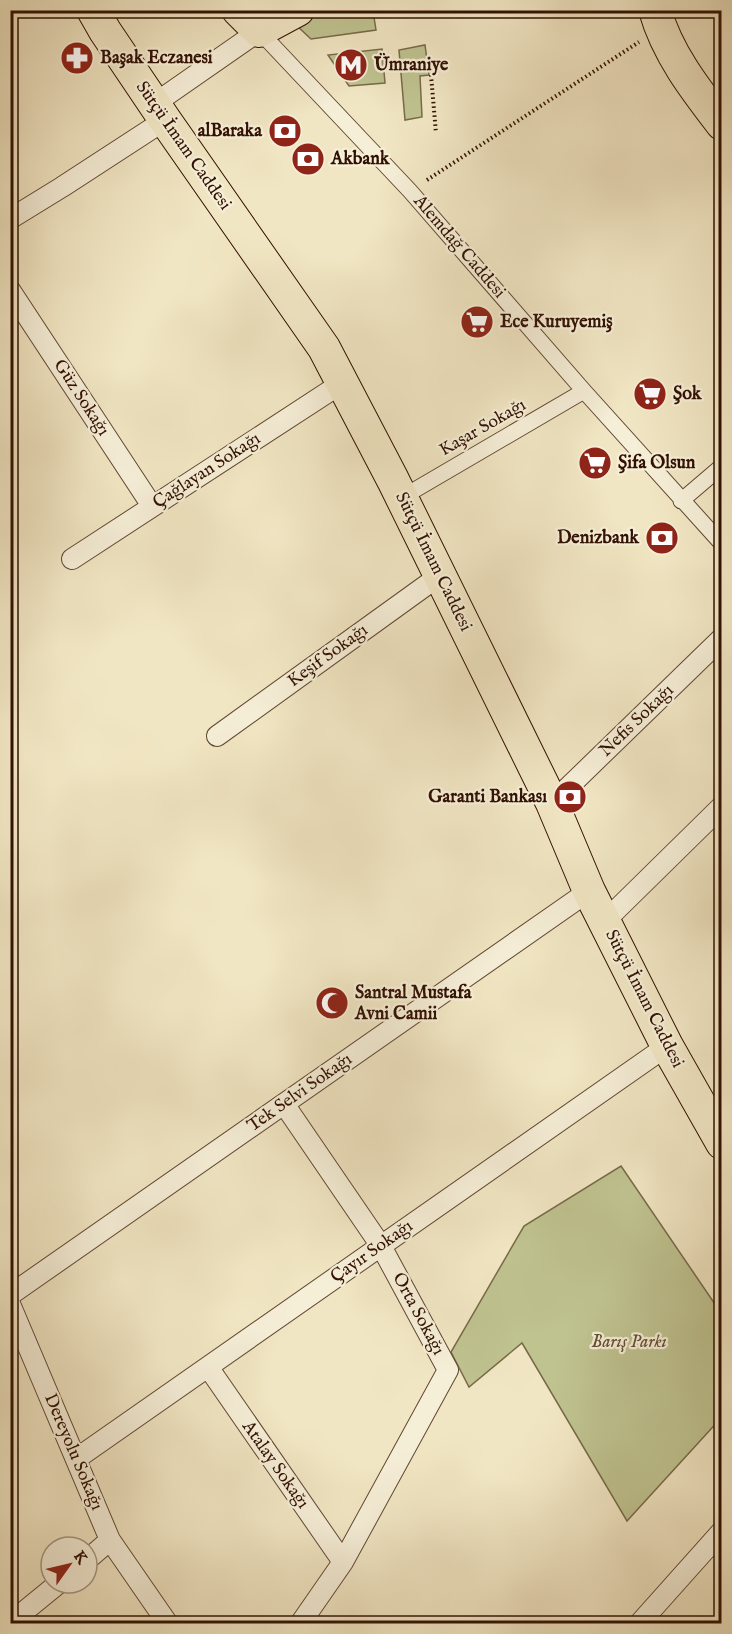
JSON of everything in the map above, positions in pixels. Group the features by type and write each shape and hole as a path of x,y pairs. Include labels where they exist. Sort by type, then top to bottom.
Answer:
{"main road":[{"name":"Sütçü İmam Caddesi","path":"93,10 159,112 324,348 552,803 589,891 667,1046 722,1143"},
{"path":"248,21 298,10"},
{"path":"657,19 692,85 722,124"}],"street":[{"path":"10,219 62,188 159,112 248,21"},
{"name":"Alemdağ Caddesi","path":"248,21 410,191 584,392 722,544"},
{"name":"Güz Sokağı","path":"10,290 152,506"},
{"name":"Çağlayan Sokağı","path":"72,558 342,383"},
{"name":"Kaşar Sokağı","path":"401,498 584,392"},
{"path":"681,501 722,466"},
{"name":"Keşif Sokağı","path":"217,736 439,576"},
{"name":"Nefis Sokağı","path":"552,803 722,638"},
{"path":"605,921 722,806"},
{"name":"Tek Selvi Sokağı","path":"10,1295 589,891"},
{"name":"Çayır Sokağı","path":"76,1459 667,1046"},
{"name":"Orta Sokağı","path":"284,1104 381,1246 448,1370 343,1562 300,1623"},
{"name":"Dereyolu Sokağı","path":"10,1304 110,1540 168,1623"},
{"name":"Atalay Sokağı","path":"208,1367 343,1562"},
{"path":"639,1623 722,1531"},
{"path":"99,1550 110,1540"},
{"path":"10,1623 44,1595"}],"path":[{"path":"410,191 657,19"},
{"path":"431,75 436,133"}],"green space":[{"path":"325,11 373,11 376,30 311,39 296,25"},
{"path":"425,45 429,75 420,76 422,117 405,120 399,50"},
{"path":"382,49 385,83 349,86 328,55"},
{"name":"Barış Parkı","path":"621,1166 721,1313 721,1418 627,1521 522,1343 469,1387 451,1352 524,1226"}],"place":[{"name":"Başak Eczanesi","path":"77,58"},
{"name":"Ümraniye","path":"351,65"},
{"name":"alBaraka","path":"285,131"},
{"name":"Akbank","path":"308,159"},
{"name":"Ece Kuruyemiş","path":"477,322"},
{"name":"Şok","path":"650,394"},
{"name":"Şifa Olsun","path":"595,463"},
{"name":"Denizbank","path":"662,538"},
{"name":"Garanti Bankası","path":"570,797"},
{"name":"Santral Mustafa Avni Camii","path":"332,1003"}]}
